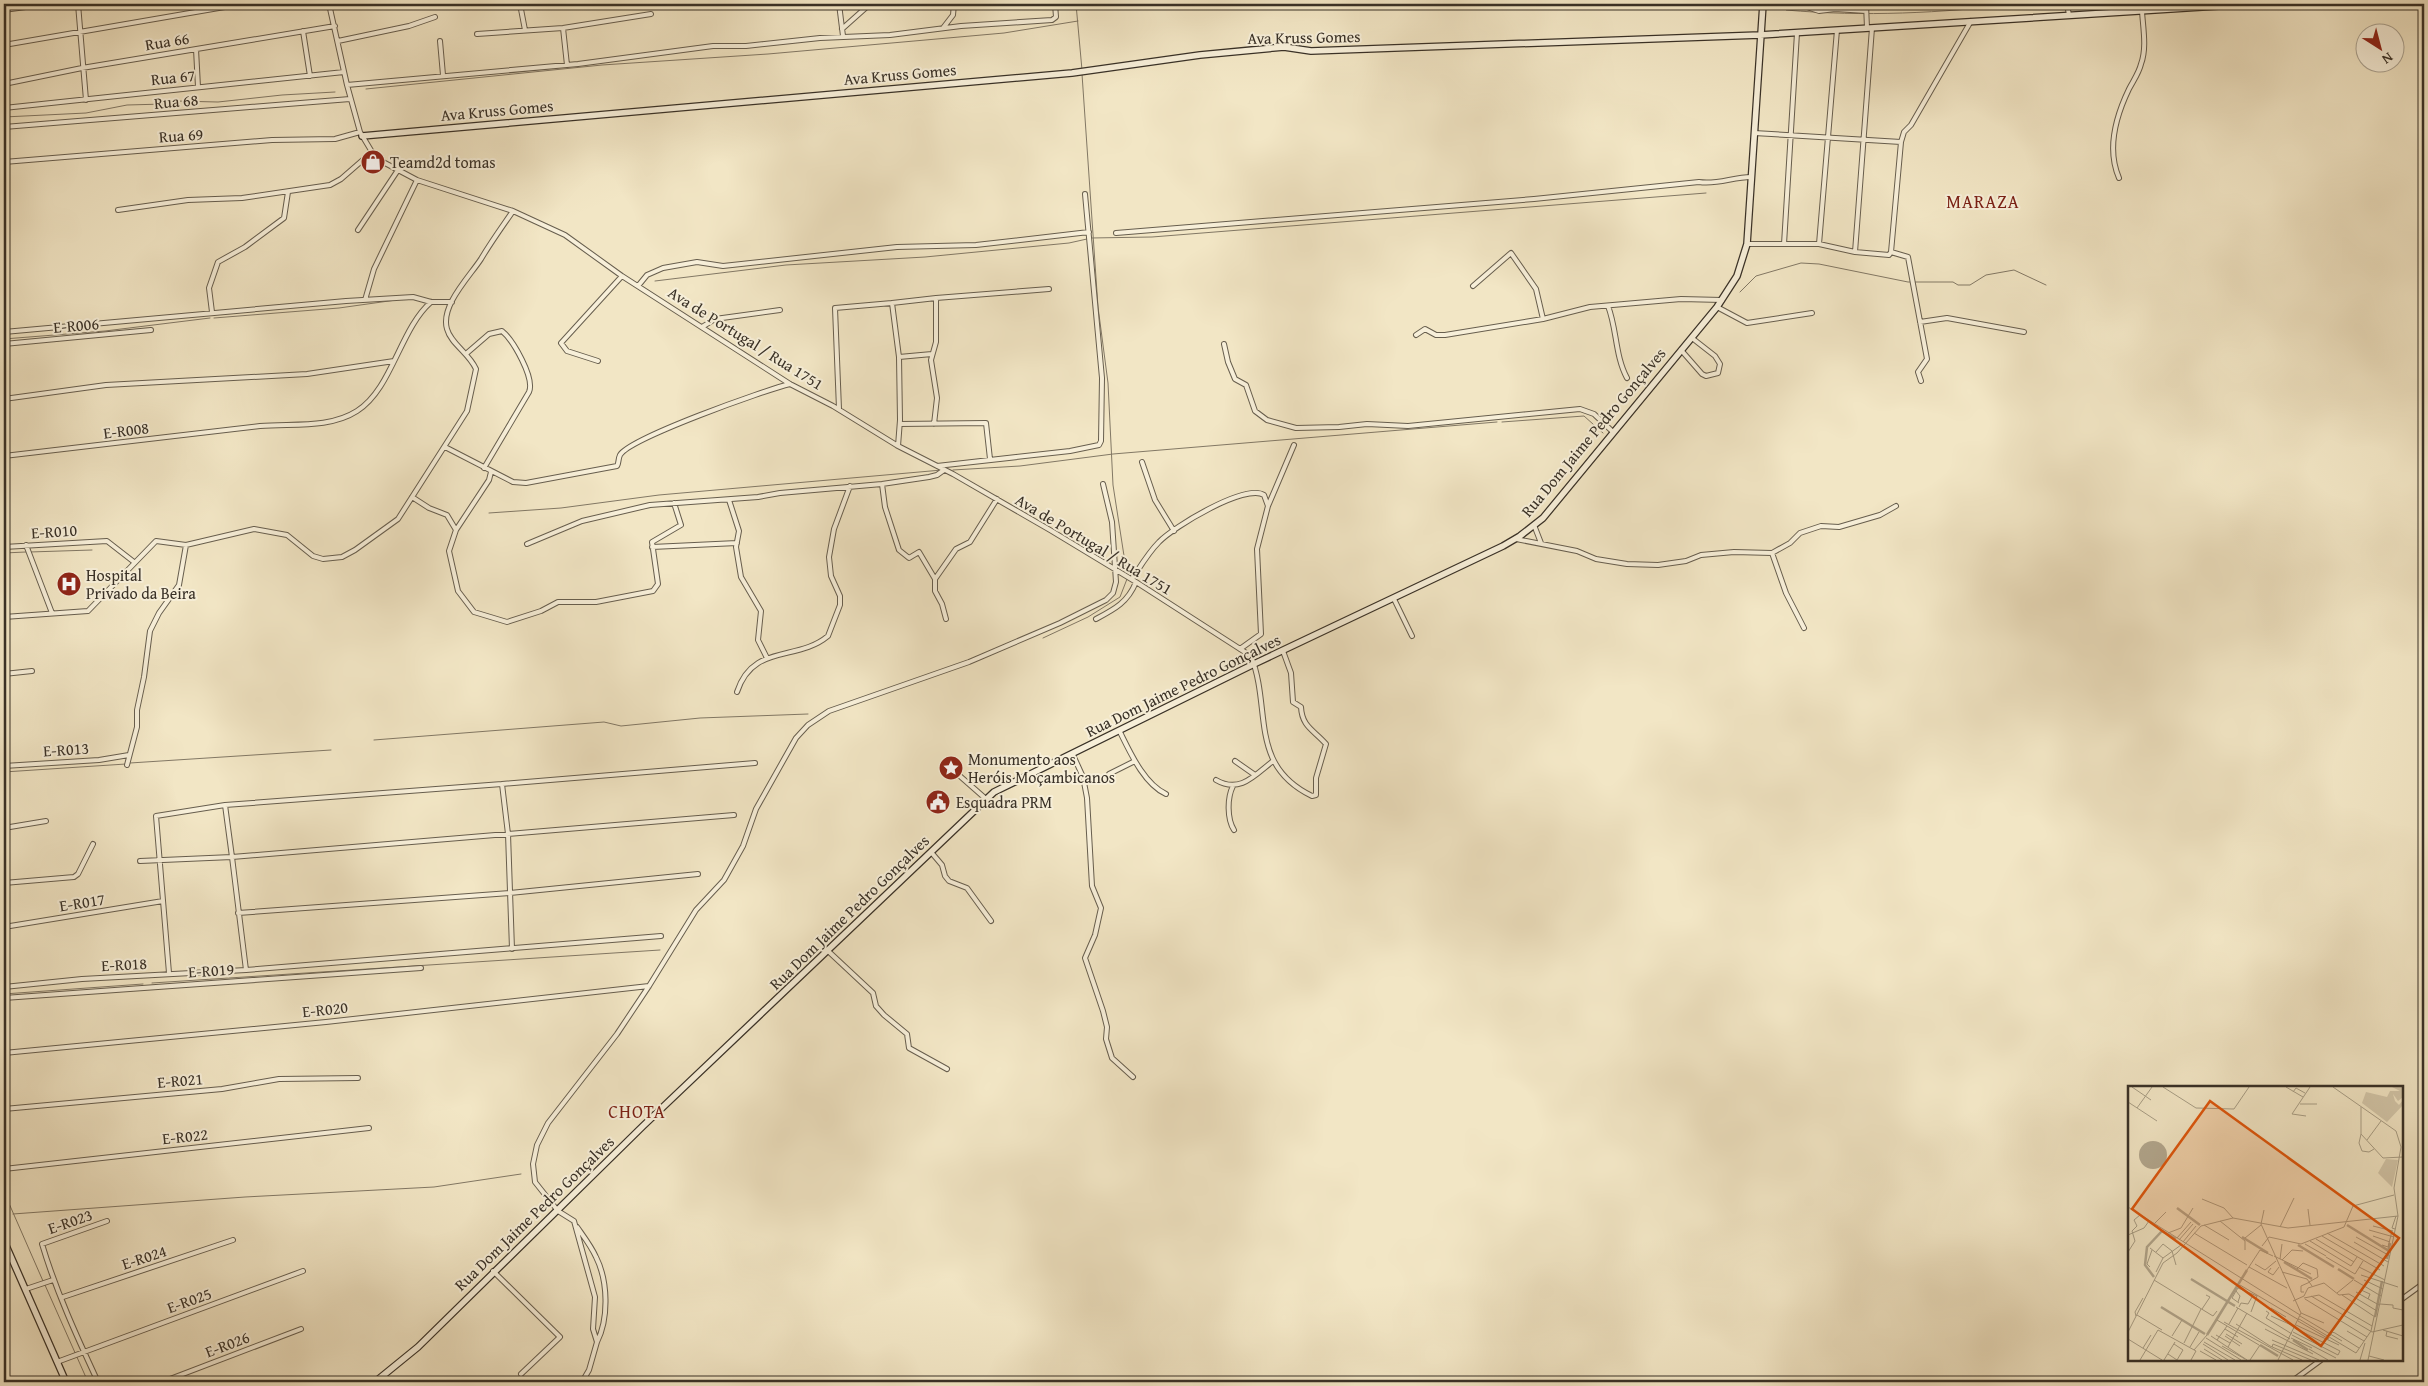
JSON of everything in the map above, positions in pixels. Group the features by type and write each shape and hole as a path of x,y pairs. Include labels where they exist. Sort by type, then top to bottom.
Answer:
{"main road":[{"name":"Rua Dom Jaime Pedro Gonçalves","path":"375,1382 418,1347 492,1271 558,1211 643,1126 800,979 827,950 994,792 1120,732 1254,664 1394,599 1516,538 1534,525 1572,484 1717,307 1742,267 1747,244 1763,4"},
{"name":"Ava Kruss Gomes","path":"361,134 1072,73 1200,55 1284,47 1311,51 1760,35 2206,5 2250,4"},
{"path":"4,1240 66,1382"}],"street":[{"path":"4,10 47,4"},
{"path":"78,4 86,100"},
{"path":"4,45 242,4"},
{"path":"330,6 346,4"},
{"path":"520,4 525,30"},
{"path":"839,4 844,36"},
{"path":"842,29 870,4"},
{"path":"943,28 953,16 954,4"},
{"path":"347,86 443,75 567,65 713,46 746,46 844,36 890,35 943,28 1052,20 1056,17 1056,4"},
{"path":"1798,4 1819,11 1835,9 1866,11"},
{"path":"1855,252 1864,140 1869,28 1866,4"},
{"path":"2067,4 2069,15"},
{"name":"Ava de Portugal / Rua 1751","path":"330,6 350,99 361,134 372,152 398,170 417,180 513,211 566,235 622,276 790,384 839,409 898,446 997,499 1116,570 1251,656 1254,664"},
{"path":"2119,178 2114,159 2113,134 2128,90 2141,65 2144,52 2142,10"},
{"path":"477,34 563,28 651,14"},
{"path":"338,41 409,26 435,17"},
{"path":"1891,252 1901,142 1904,132 1911,125 1971,22"},
{"name":"Rua 66","path":"4,84 82,68 335,26"},
{"path":"563,28 567,65"},
{"path":"1819,244 1837,30"},
{"path":"303,32 310,76"},
{"path":"1784,244 1797,32"},
{"path":"440,41 443,75"},
{"path":"196,49 198,87"},
{"name":"Rua 67","path":"4,108 344,72"},
{"name":"Rua 68","path":"4,127 350,99"},
{"path":"1754,133 1901,142"},
{"name":"Rua 69","path":"4,162 272,140 335,139 361,134"},
{"path":"118,210 188,200 242,198 336,183 372,152"},
{"path":"358,230 398,170"},
{"path":"1116,233 1534,199 1699,182 1710,184 1737,177 1751,177"},
{"path":"365,300 374,269 417,180"},
{"path":"212,312 209,288 218,262 245,247 284,218 288,192"},
{"path":"937,466 1092,448 1099,445 1101,441 1102,378 1084,194"},
{"path":"4,617 88,612 156,541 186,544 254,529 287,535 313,556 323,559 342,557 393,524 467,411 475,382 476,369 467,353 456,344 448,332 447,320 452,302 465,279 513,211"},
{"path":"638,286 654,271 697,262 730,265 897,247 976,245 1089,232"},
{"path":"1747,244 1819,244 1855,252 1889,255 1891,252"},
{"path":"1891,252 1909,258 1927,359 1918,372 1921,381"},
{"path":"1473,286 1511,253 1536,289 1543,319"},
{"path":"598,361 562,348 561,343 622,276"},
{"path":"839,409 835,308 1049,289"},
{"path":"4,332 212,312 242,312 365,300 413,298 431,302 452,302"},
{"path":"934,424 937,398 932,354 937,327 936,298"},
{"path":"1416,335 1425,329 1436,335 1445,335 1543,319 1574,310 1608,306 1681,299 1722,300"},
{"name":"E-R008","path":"4,456 250,428 318,424 349,415 367,402 394,362 417,317 431,302"},
{"path":"892,302 899,357 900,424 898,446"},
{"path":"1608,306 1614,322 1621,364 1627,378"},
{"path":"1717,307 1747,323 1812,313"},
{"path":"702,328 715,318 780,310"},
{"path":"1920,322 1947,318 2024,332"},
{"name":"E-R006","path":"4,344 151,330"},
{"path":"467,353 489,334 502,331 507,336 526,369 531,384 529,392 484,468"},
{"path":"1682,350 1702,374 1706,376 1718,373 1720,364 1715,356 1692,338"},
{"path":"1224,344 1228,362 1236,379 1246,385 1255,411 1267,420 1296,428 1367,424 1408,426 1580,409 1594,414 1614,432"},
{"path":"899,357 932,354"},
{"path":"4,399 106,385 307,374 394,362"},
{"path":"445,447 510,482 526,483 617,466 622,454 638,442 664,429 737,403 746,397 790,384"},
{"path":"900,424 986,423 990,459"},
{"path":"1240,649 1261,634 1257,549 1268,506 1294,445"},
{"path":"1142,462 1155,500 1174,531"},
{"path":"527,544 582,521 650,505 728,500 882,484 938,475 944,470"},
{"path":"491,472 489,480 456,530 449,551 458,590 474,612 507,622 541,611 558,602 596,602 653,591 658,584 652,542 681,525 674,503"},
{"path":"489,480 498,475"},
{"path":"882,484 885,508 899,550 908,558 919,552 935,579 935,591 942,604 946,619"},
{"path":"582,1382 589,1370 604,1329 605,1304 603,1282 597,1258 574,1221 558,1211 535,1182 533,1164 537,1145 548,1123 617,1034 696,910 724,880 743,846 756,809 796,738 808,725 829,711 969,662 1088,610 1113,593 1116,582 1116,570 1112,522 1103,484"},
{"path":"737,692 748,670 767,658 804,648 828,636 831,622 840,605 840,597 831,576 830,557 834,529 850,486"},
{"path":"1096,619 1125,602 1132,595 1134,581 1158,543 1174,531 1218,505 1247,492 1262,493 1268,506"},
{"path":"412,497 429,508 447,515 456,530"},
{"path":"935,579 956,549 970,542 997,499"},
{"path":"728,500 739,531 737,543 741,577 760,611 758,640 767,658"},
{"path":"1516,538 1577,551 1596,559 1627,564 1658,565 1686,560 1700,555 1734,552 1772,553 1790,543 1800,534 1820,526 1839,527 1880,514 1896,506"},
{"path":"1534,525 1541,543"},
{"name":"E-R010","path":"4,547 107,541 134,562"},
{"path":"652,547 737,543"},
{"path":"127,765 137,728 137,710 144,677 150,631 159,612 179,585 186,544"},
{"path":"26,545 52,613"},
{"path":"1772,553 1786,593 1804,628"},
{"path":"1394,599 1412,636"},
{"path":"1254,664 1263,722 1277,770 1301,791 1312,796 1316,795 1316,778 1326,744 1304,723 1301,707 1293,702 1291,672 1283,652"},
{"path":"4,674 32,671"},
{"path":"1120,732 1136,761 1155,787 1166,794"},
{"path":"1073,754 1082,777 1087,798 1092,890 1100,908 1095,935 1085,958 1103,1011 1107,1027 1106,1039 1112,1058 1133,1077"},
{"name":"E-R013","path":"4,766 99,760 129,755"},
{"path":"1109,780 1109,774 1136,761"},
{"path":"1235,761 1255,775"},
{"path":"1216,780 1233,786 1255,775 1273,761"},
{"path":"169,973 156,816 225,804 755,763"},
{"path":"953,770 986,799"},
{"path":"502,784 508,834 512,948"},
{"path":"1233,786 1229,822 1234,830"},
{"path":"225,804 246,970"},
{"path":"140,861 161,862 232,857 734,815"},
{"path":"4,828 46,821"},
{"path":"4,884 74,877 78,874 93,844"},
{"path":"931,852 942,864 945,876 949,881 967,888 991,921"},
{"path":"238,913 510,893 698,874"},
{"name":"E-R017","path":"4,926 163,901"},
{"name":"E-R018","path":"4,986 169,973 246,970 661,936"},
{"path":"827,950 873,993 876,1006 884,1015 908,1034 909,1048 947,1069"},
{"name":"E-R019","path":"4,998 421,968"},
{"path":"147,976 148,988"},
{"name":"E-R020","path":"4,1054 326,1022 649,986"},
{"name":"E-R021","path":"4,1109 222,1089 279,1079 358,1078"},
{"name":"E-R022","path":"4,1169 369,1128"},
{"path":"574,1221 595,1297 593,1329 598,1342"},
{"name":"E-R023","path":"53,1280 42,1244 107,1222"},
{"name":"E-R024","path":"62,1297 233,1240"},
{"name":"E-R025","path":"57,1362 303,1271"},
{"path":"492,1271 560,1337 521,1374"},
{"path":"26,1289 53,1280 62,1297 81,1353 98,1382"},
{"path":"2403,1298 2424,1283"},
{"name":"E-R026","path":"162,1382 301,1329"},
{"path":"2291,1382 2319,1361"}],"waterway":[{"path":"1076,4 1082,70"},
{"path":"1786,4 1786,10 1873,14 1931,12 2018,4"},
{"path":"366,89 602,65 768,54 1004,33 1078,21"},
{"path":"1082,74 1098,307 1108,383 1113,485 1127,575"},
{"path":"4,117 86,113 127,105 164,104 175,101 218,102 282,95 335,92"},
{"path":"1091,238 1152,237 1706,193"},
{"path":"655,281 786,265 925,257 1069,243 1087,239"},
{"path":"1740,292 1756,276 1801,263 1819,264 1908,282 1953,282 1958,285 1970,285 1986,275 2014,270 2046,285"},
{"path":"214,318 339,308 396,300"},
{"path":"4,339 105,331 210,318"},
{"path":"1502,422 1584,416 1603,433"},
{"path":"953,470 1020,466 1113,454 1497,422"},
{"path":"489,513 561,508 659,495 942,470"},
{"path":"30,552 92,550"},
{"path":"4,553 26,552"},
{"path":"1043,638 1088,617 1120,597 1127,579"},
{"path":"374,740 604,722 621,726 700,718 808,714"},
{"path":"130,763 331,750"},
{"path":"4,772 126,764"},
{"path":"152,983 660,950"},
{"path":"4,994 143,984"},
{"path":"13,1214 245,1197 434,1187 521,1174"},
{"path":"4,1192 43,1281"},
{"path":"45,1285 88,1382"}],"place":[{"name":"Teamd2d tomas","path":"373,162"},
{"name":"Hospital Privado da Beira","path":"69,584"},
{"name":"Monumento aos Heróis Moçambicanos","path":"951,768"},
{"name":"Esquadra PRM","path":"938,802"}],"district":[{"name":"MARAZA","path":"1983,202"},
{"name":"CHOTA","path":"637,1112"}]}
